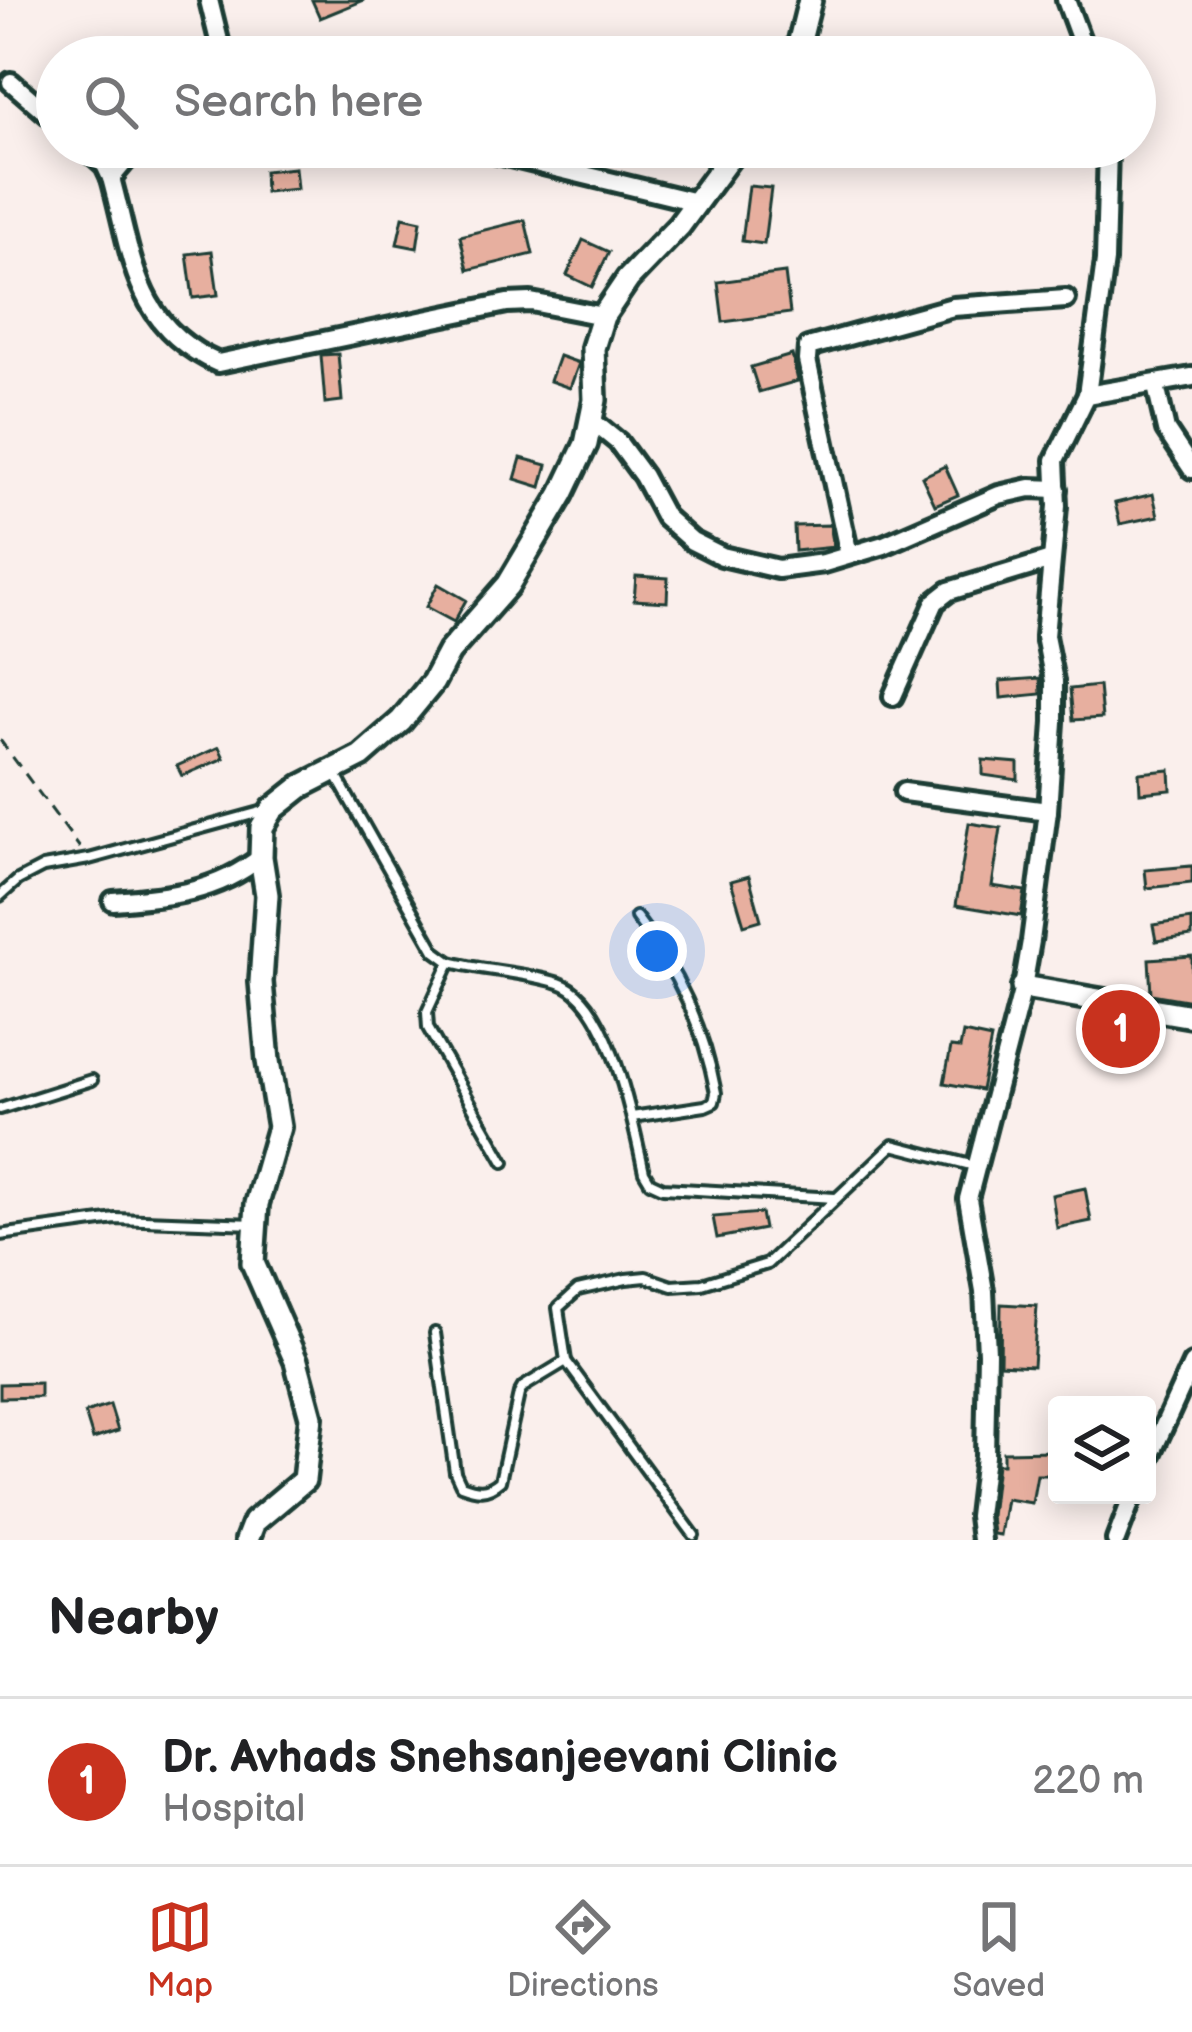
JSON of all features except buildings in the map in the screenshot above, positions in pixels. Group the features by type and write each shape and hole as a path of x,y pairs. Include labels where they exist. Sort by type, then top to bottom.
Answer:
{"street":[{"path":"209,0 218,36"},
{"path":"801,36 810,0"},
{"path":"1066,0 1079,36"},
{"path":"11,82 36,104"},
{"path":"106,168 135,272 161,326 192,352 218,363 507,303 530,302 603,316"},
{"path":"111,178 119,168"},
{"path":"556,168 696,202"},
{"path":"248,1540 254,1522 304,1480 310,1417 296,1361 253,1263 256,1224 279,1127 261,982 267,895 262,827 273,809 302,786 361,756 401,721 433,682 449,652 508,585 586,444 595,400 593,348 603,316 628,279 680,226 721,168"},
{"path":"981,1540 978,1516 988,1353 984,1291 968,1198 1023,986 1048,811 1054,681 1046,636 1055,460 1087,395 1105,261 1107,168"},
{"path":"849,555 808,347 953,307 1066,299"},
{"path":"1087,395 1192,376"},
{"path":"1156,386 1166,430 1192,469"},
{"path":"591,419 618,442 665,517 692,541 722,556 778,569 824,563 884,545 986,499 1030,488 1057,489"},
{"path":"893,696 935,602 949,591 1051,560"},
{"path":"904,792 1048,811"},
{"path":"113,901 187,895 239,874 261,857"},
{"path":"1023,986 1192,1016"},
{"path":"1156,1443 1192,1364"},
{"path":"1115,1540 1129,1504"}],"lane":[{"path":"333,771 435,951 450,962 561,984 577,993 620,1067 650,1182 663,1188 836,1198"},
{"path":"0,896 29,872 273,809"},
{"path":"632,1117 705,1106 714,1102 716,1093 695,1012 679,976 636,917"},
{"path":"450,962 427,1012 428,1028 505,1162"},
{"path":"0,1109 92,1080"},
{"path":"694,1535 566,1361 558,1308 578,1290 646,1277 672,1286 702,1285 767,1264 893,1145 975,1166"},
{"path":"0,1235 116,1220 256,1224"},
{"path":"435,1334 455,1472 461,1485 476,1491 500,1481 523,1387 566,1361"}],"path":[{"path":"0,740 88,860"}],"place":[{"name":"Dr. Avhads Snehsanjeevani Clinic","path":"1121,1029"}]}
